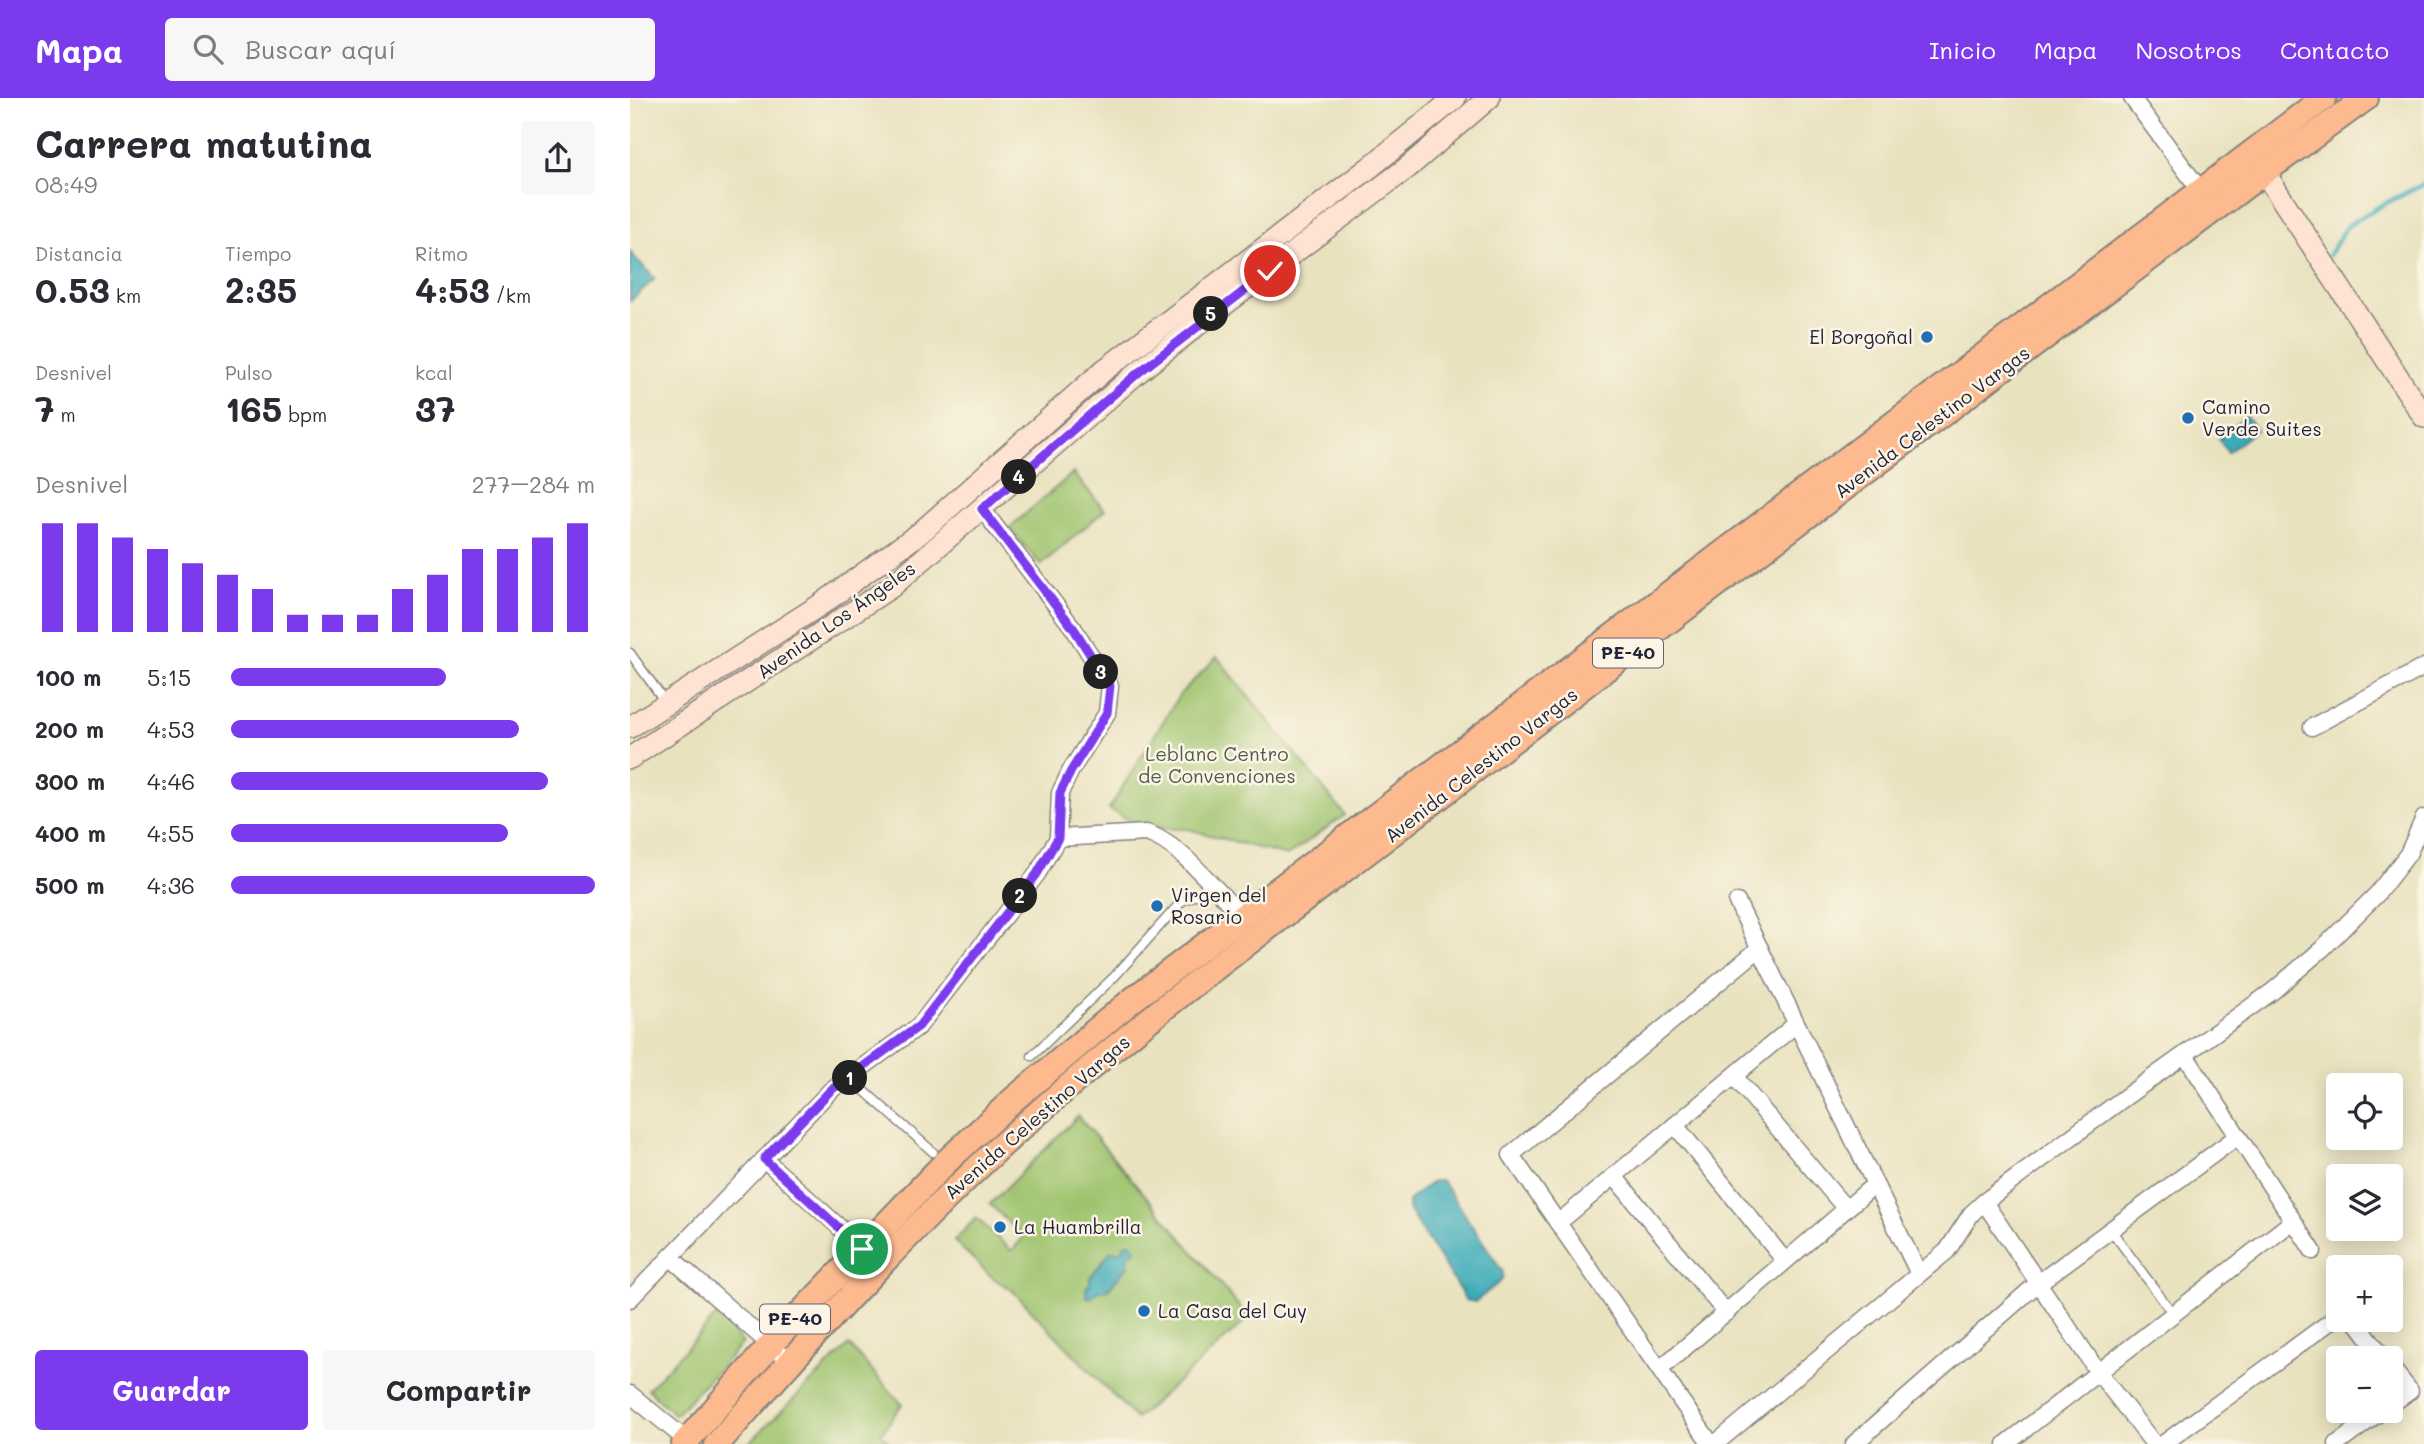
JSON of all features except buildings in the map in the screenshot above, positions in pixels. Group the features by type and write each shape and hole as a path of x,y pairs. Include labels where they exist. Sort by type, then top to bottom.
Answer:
{"highway":[{"name":"Avenida Celestino Vargas","path":"2069,304 2175,239 2324,98"},
{"name":"Avenida Celestino Vargas","path":"688,1443 771,1346 871,1256 910,1232 1059,1094 1186,990 1300,904 1420,797 2069,304 2167,215 2200,190 2258,162 2366,98"},
{"path":"2167,215 2175,239"},
{"name":"Avenida Celestino Vargas","path":"717,1444 790,1362 946,1162 1014,1099 1131,1001 1285,884 1420,797"},
{"path":"1285,884 1300,904"}],"main road":[{"name":"Avenida Los Ángeles","path":"630,727 823,603 920,533 1102,371 1370,168 1455,98"},
{"name":"Avenida Los Ángeles","path":"630,758 891,586 1148,364 1407,168 1489,98"},
{"path":"2258,162 2424,417"}],"street":[{"path":"2132,98 2200,190"},
{"path":"630,1299 831,1090 919,1026 1037,874 1058,838 1060,793 1107,713 1110,686 1074,629 982,509"},
{"path":"2312,727 2424,667"},
{"path":"1760,948 1511,1155 1713,1444 1947,1251 1971,1214 1984,1202 2273,991 2331,940 2393,874 2408,854 2424,818"},
{"path":"1058,838 1146,832 1155,835 1175,847 1242,916"},
{"path":"1737,902 1919,1274"},
{"path":"1558,1223 1796,1024"},
{"path":"2185,1055 2313,1251"},
{"path":"1734,1076 1846,1209"},
{"path":"1675,1125 1785,1262"},
{"path":"1854,1444 2037,1284 2238,1136"},
{"path":"764,1159 871,1256"},
{"path":"1614,1176 1726,1313"},
{"path":"1660,1370 1874,1185"},
{"path":"1984,1202 2098,1372 2154,1444"},
{"path":"2006,1444 2293,1221"},
{"path":"670,1257 790,1362"},
{"path":"2163,1444 2326,1325"},
{"path":"2364,1332 2375,1346"},
{"path":"2403,1382 2410,1391 2403,1396"},
{"path":"630,1394 688,1443"},
{"path":"2337,1444 2365,1423"}],"lane":[{"path":"630,653 666,703"},
{"path":"1032,1056 1115,976 1182,901 1213,888"},
{"path":"850,1078 933,1152"},
{"path":"2111,1230 2173,1314"}],"green space":[{"path":"1073,473 1105,510 1041,565 1009,528"},
{"name":"Leblanc Centro de Convenciones","path":"1217,657 1345,815 1287,856 1188,829 1143,828 1109,809 1180,694"},
{"path":"1078,1116 1249,1318 1136,1419 1012,1290 993,1278 954,1241 976,1218 1012,1251 1023,1237 990,1204"},
{"path":"718,1314 743,1343 675,1415 648,1389"},
{"path":"849,1345 902,1404 881,1434 891,1444 748,1444"}],"water":[{"path":"630,252 655,279 630,301"},
{"path":"2246,416 2256,430 2228,452 2218,439"},
{"path":"1433,1181 1442,1181 1503,1272 1502,1280 1475,1302 1466,1300 1408,1209 1408,1201"},
{"path":"1133,1244 1136,1250 1128,1255 1128,1266 1107,1290 1097,1292 1090,1298 1086,1296 1090,1277 1111,1251 1123,1251 1124,1245"}],"waterway":[{"path":"2329,255 2347,226 2424,184"}],"place":[{"name":"El Borgoñal","path":"1927,337"},
{"name":"Camino Verde Suites","path":"2188,418"},
{"name":"Virgen del Rosario","path":"1157,906"},
{"name":"La Huambrilla","path":"1000,1227"},
{"name":"La Casa del Cuy","path":"1144,1311"}],"route":[{"path":"862,1249 764,1159 831,1090 919,1026 1037,874 1058,838 1060,793 1107,713 1110,686 1074,629 982,509 1138,373 1270,271"}]}
